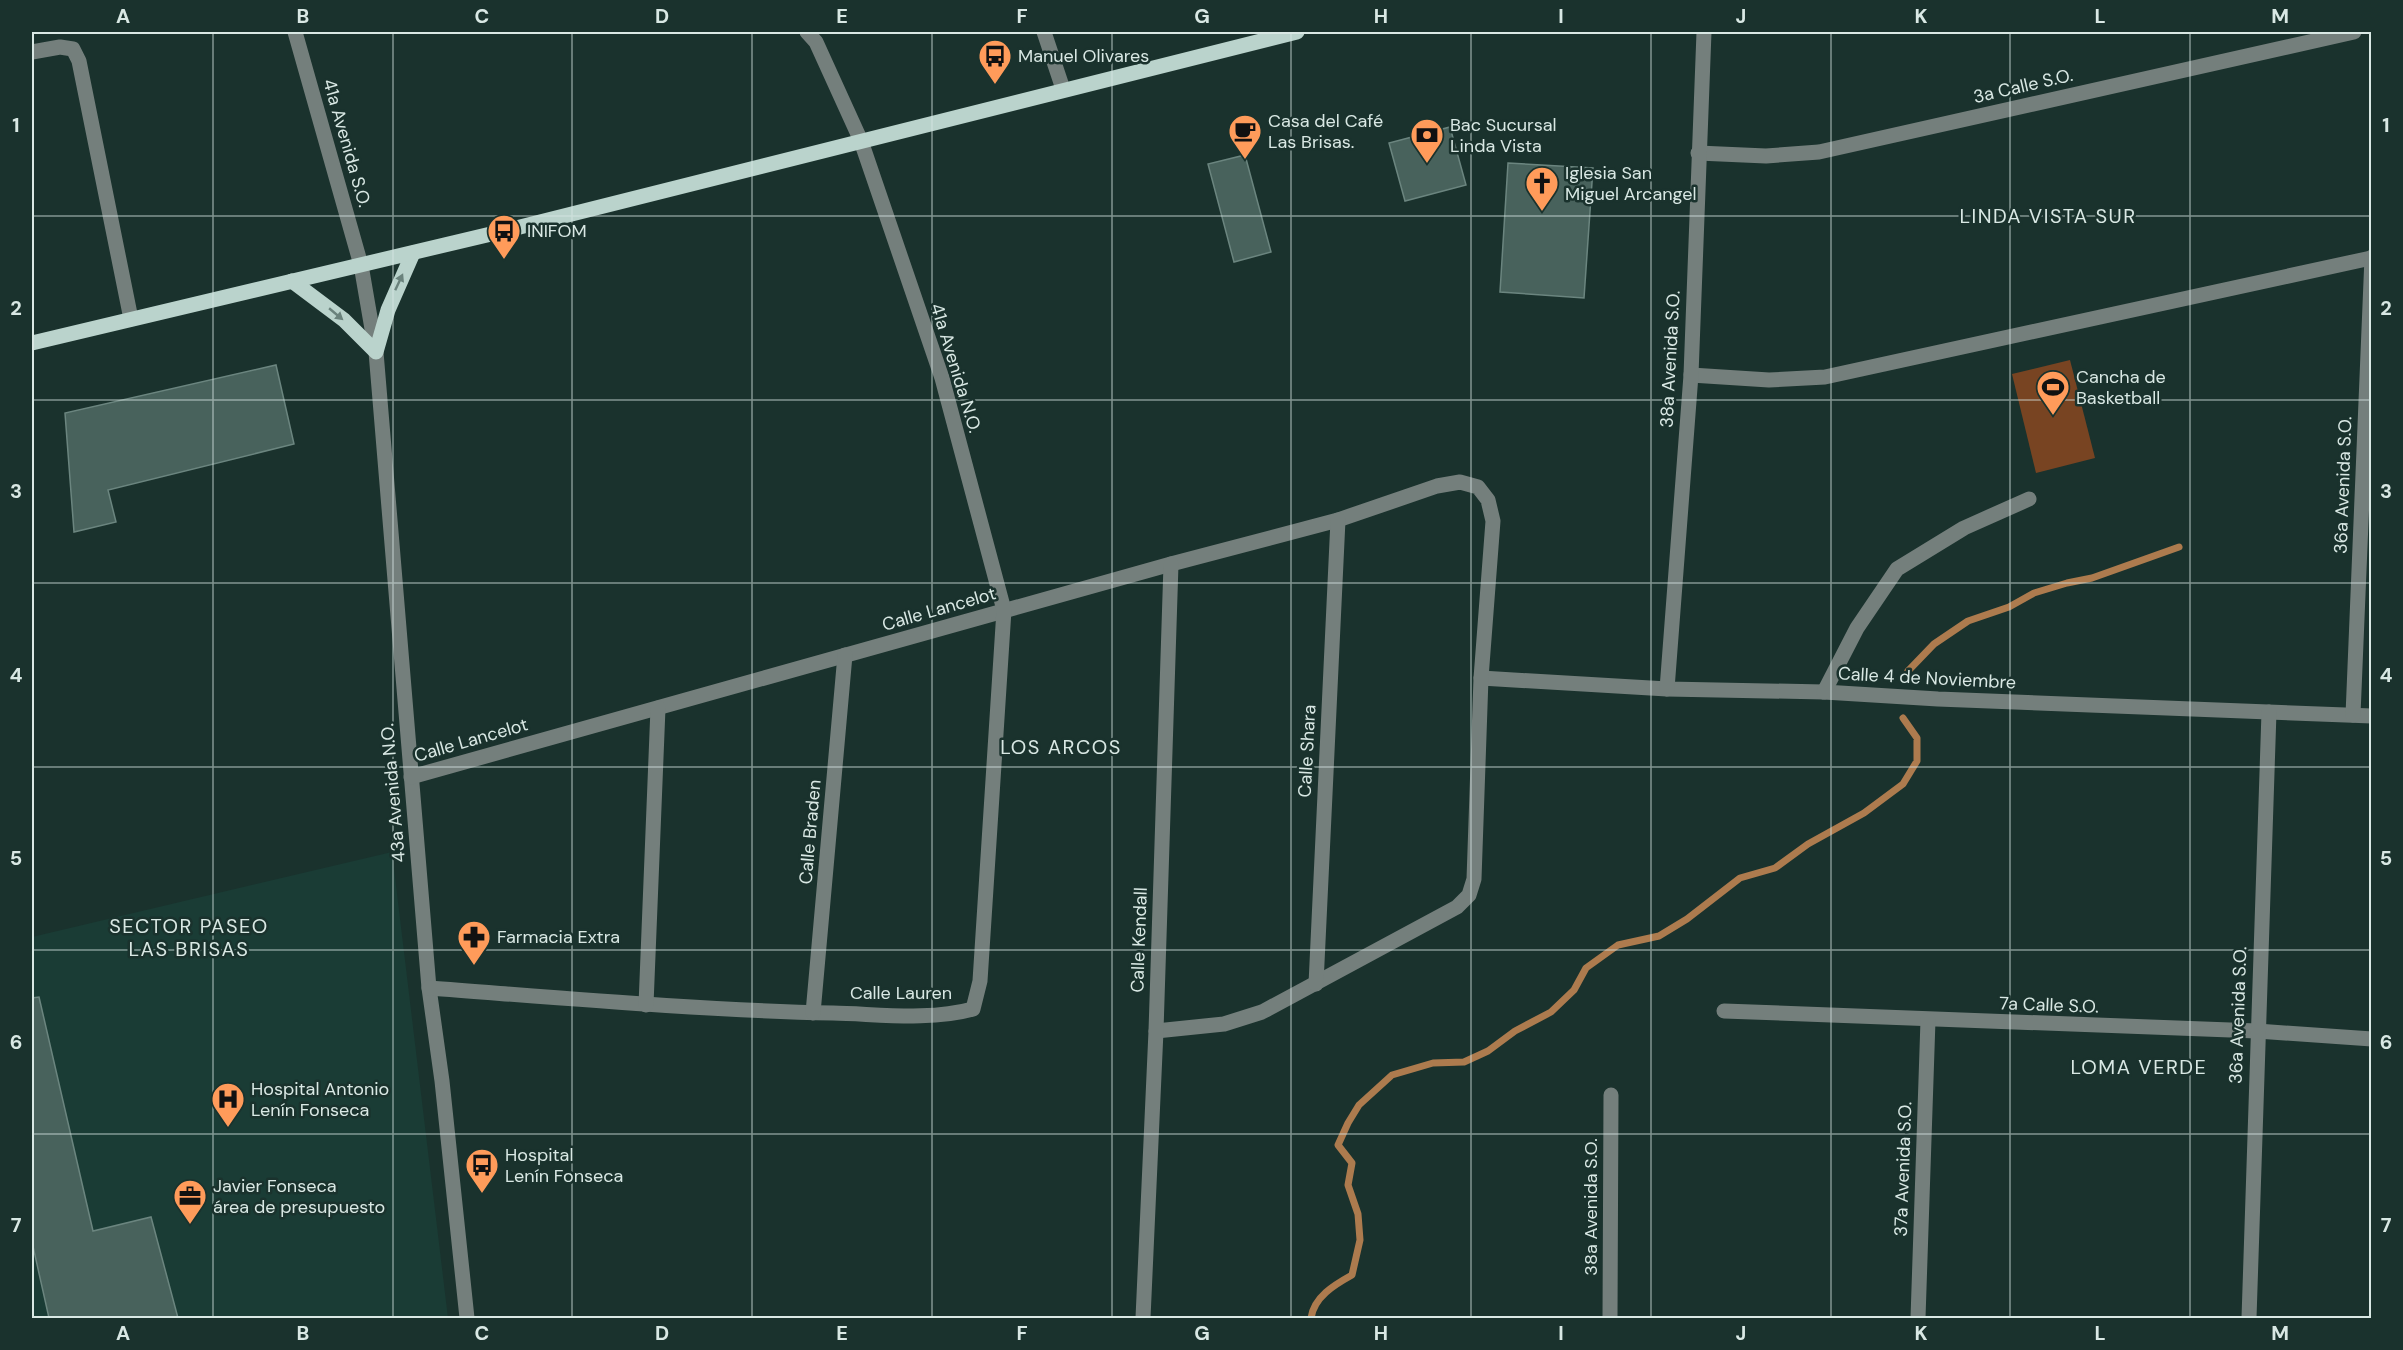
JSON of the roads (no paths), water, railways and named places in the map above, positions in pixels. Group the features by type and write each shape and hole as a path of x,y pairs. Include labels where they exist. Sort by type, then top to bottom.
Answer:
{"main road":[{"path":"32,343 413,253 1297,32"},
{"path":"292,280 344,320 376,352 388,310 413,253"}],"street":[{"name":"41a Avenida S.O.","path":"295,32 361,265"},
{"name":"41a Avenida N.O.","path":"807,32 816,42 861,141 942,378 1004,610"},
{"path":"1044,32 1063,89"},
{"name":"38a Avenida S.O.","path":"1667,689 1691,375 1704,32"},
{"name":"3a Calle S.O.","path":"1698,153 1766,156 1819,152 2354,32"},
{"path":"32,52 60,47 73,49 79,61 131,319"},
{"path":"1691,375 1769,380 1825,377 2372,258"},
{"name":"36a Avenida S.O.","path":"2353,715 2372,258"},
{"name":"43a Avenida N.O.","path":"361,265 376,352 429,988 442,1081 467,1318"},
{"name":"Calle Lancelot","path":"411,777 1004,610 1338,520 1437,486 1460,482 1478,487 1488,500 1493,521 1481,678"},
{"path":"1824,692 1857,628 1897,569 1964,528 2029,499"},
{"name":"Calle Shara","path":"1316,984 1338,520"},
{"name":"Calle Kendall","path":"1143,1318 1156,1031 1171,564"},
{"name":"Calle Lauren","path":"429,988 646,1005 813,1012 950,1016 973,1009 980,981 1004,610"},
{"name":"Calle Braden","path":"813,1012 845,656"},
{"path":"1156,1031 1224,1024 1262,1012 1457,907 1469,895 1474,879 1481,678"},
{"name":"Calle 4 de Noviembre","path":"1481,678 1667,689 1824,692 1961,700 2372,716"},
{"path":"646,1005 658,708"},
{"name":"36a Avenida S.O.","path":"2249,1318 2269,712"},
{"name":"7a Calle S.O.","path":"1724,1011 2257,1031 2372,1039"},
{"name":"37a Avenida S.O.","path":"1918,1318 1928,1020"},
{"name":"38a Avenida S.O.","path":"1610,1318 1611,1095"},
{"path":"1610,1318 1616,1318"}],"waterway":[{"path":"1908,671 1934,644 1968,621 2009,607 2034,593 2092,578 2179,547"},
{"path":"1311,1318 1321,1298 1332,1287 1352,1275 1360,1240 1358,1214 1348,1185 1352,1163 1338,1145 1359,1105 1392,1075 1433,1063 1464,1062 1488,1051 1515,1031 1551,1012 1574,990 1586,968 1618,945 1659,936 1687,919 1740,878 1775,868 1808,844 1864,813 1903,784 1917,761 1917,738 1903,718"}],"place":[{"name":"Manuel Olivares","path":"995,85"},
{"name":"Casa del Café Las Brisas.","path":"1245,160"},
{"name":"Bac Sucursal Linda Vista","path":"1427,164"},
{"name":"Iglesia San Miguel Arcangel","path":"1542,212"},
{"name":"INIFOM","path":"504,260"},
{"name":"Cancha de Basketball","path":"2053,416"},
{"name":"Farmacia Extra","path":"474,966"},
{"name":"Hospital Antonio Lenín Fonseca","path":"228,1128"},
{"name":"Hospital Lenín Fonseca","path":"482,1194"},
{"name":"Javier Fonseca área de presupuesto","path":"190,1225"}],"district":[{"name":"LINDA VISTA SUR","path":"2048,216"},
{"name":"LOS ARCOS","path":"1061,747"},
{"name":"SECTOR PASEO LAS BRISAS","path":"189,938"},
{"name":"LOMA VERDE","path":"2139,1067"}]}
